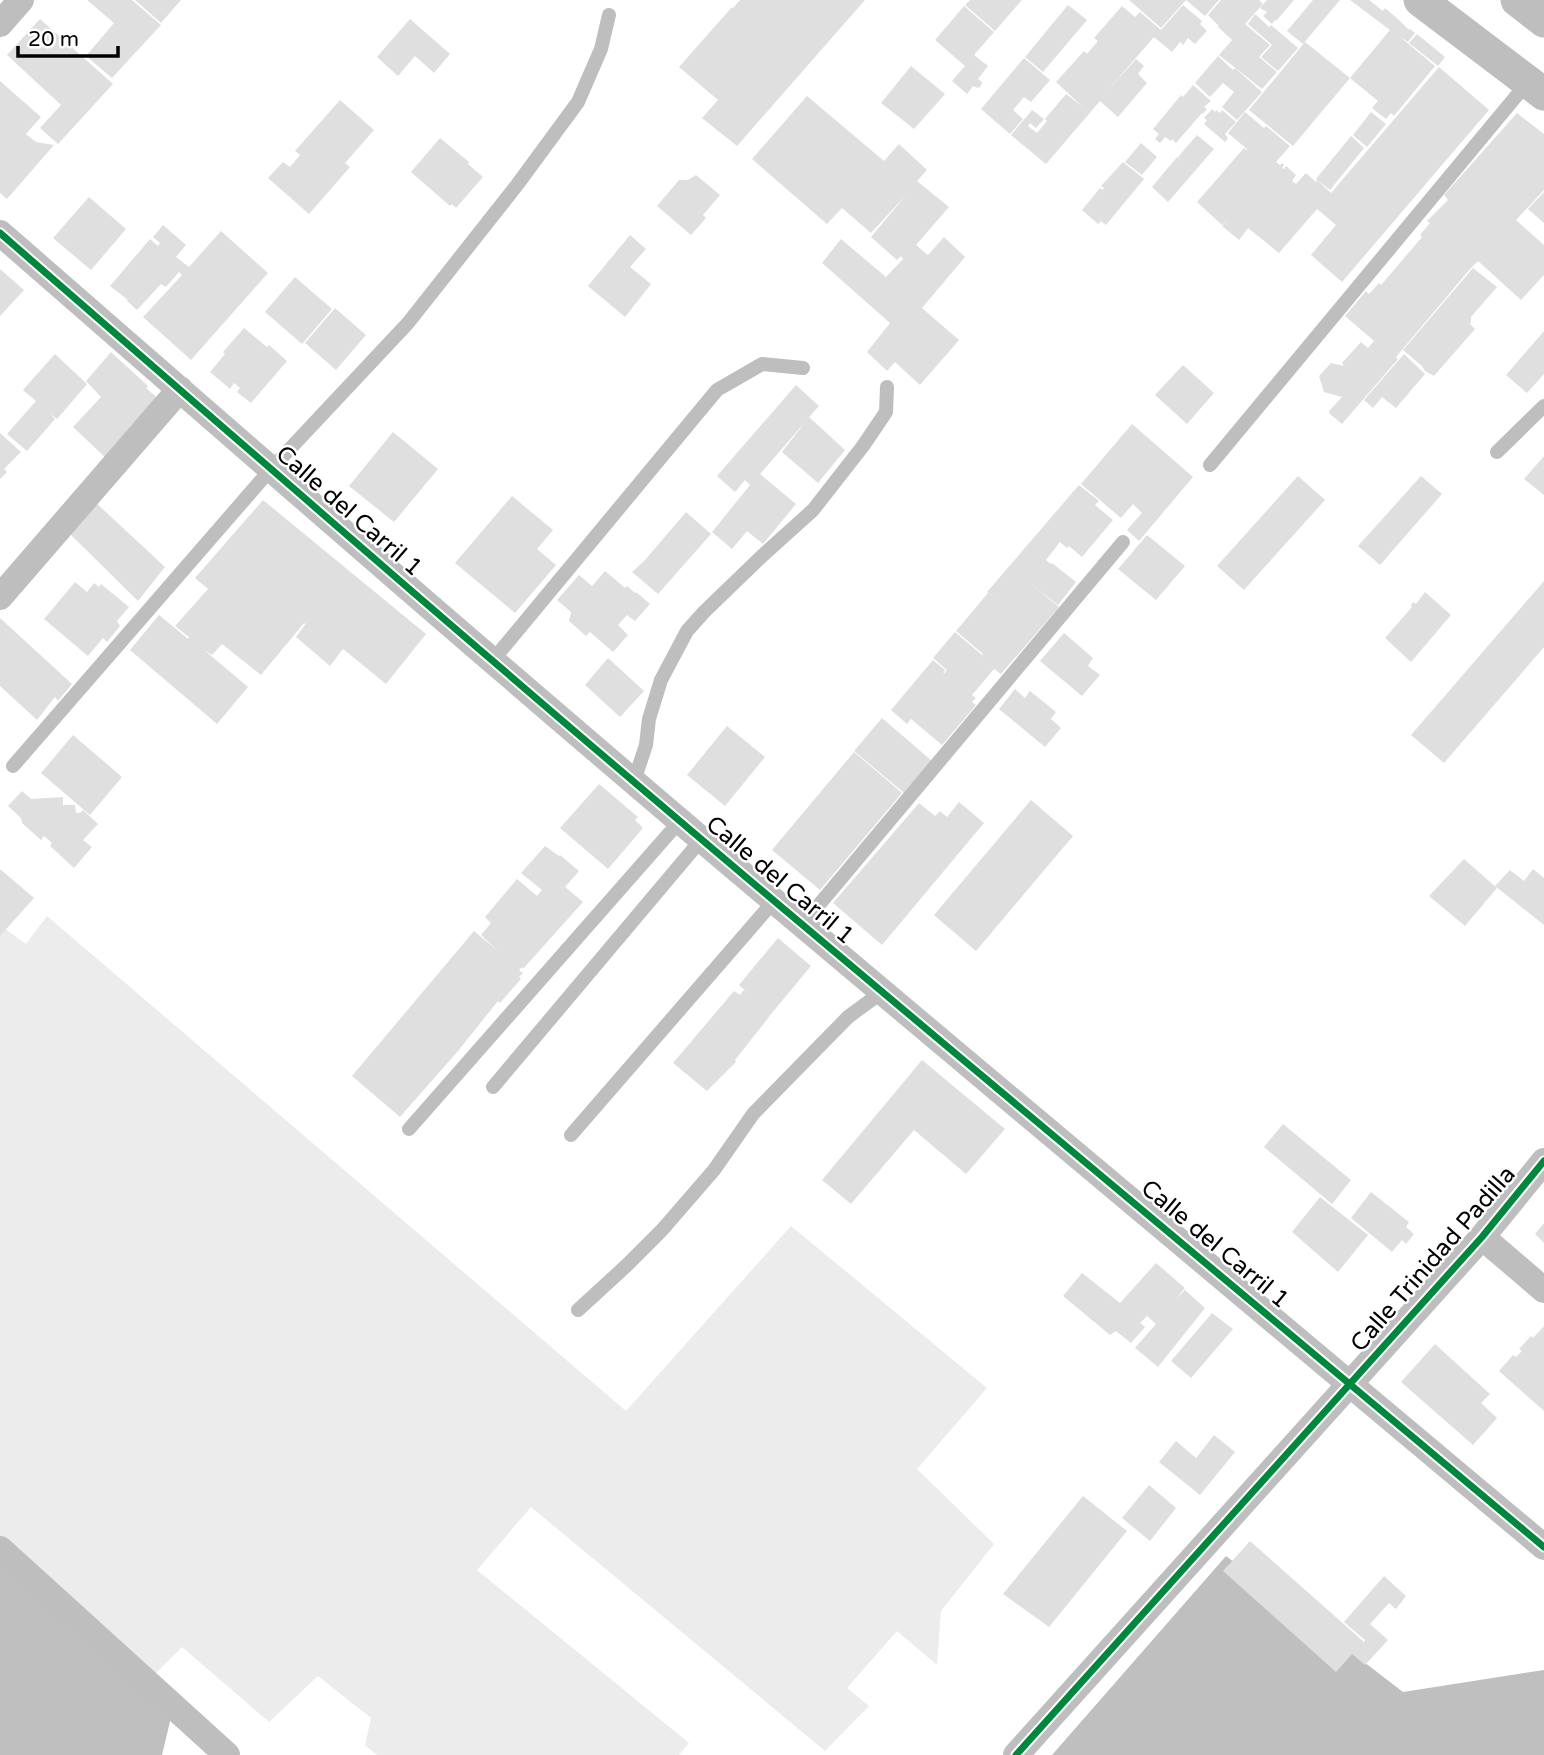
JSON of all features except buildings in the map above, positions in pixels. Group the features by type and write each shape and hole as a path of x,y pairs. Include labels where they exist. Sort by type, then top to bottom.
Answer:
{"street":[{"path":"0,24 21,0"},
{"path":"1420,0 1536,88"},
{"path":"1517,0 1544,21"},
{"name":"Calle del Carril 1","path":"0,233 802,925 1544,1546"},
{"path":"0,597 180,389"},
{"name":"Calle Trinidad Padilla","path":"1016,1755 1482,1237 1544,1161"},
{"path":"1482,1237 1544,1290"},
{"path":"0,1549 227,1755"}],"lane":[{"path":"13,766 271,469 408,323 578,102 601,49 609,15"},
{"path":"1210,465 1536,88"},
{"path":"493,660 717,390 762,364 803,368"},
{"path":"634,781 646,745 649,719 661,680 687,631 762,556 813,510 886,412 887,387"},
{"path":"1497,452 1544,406"},
{"path":"802,925 1123,542"},
{"path":"409,1129 680,821"},
{"path":"493,1087 701,839"},
{"path":"571,1135 774,901"},
{"path":"578,1310 662,1230 714,1170 752,1114 848,1017 882,992"}],"shaded area":[{"path":"47,916 626,1411 791,1226 987,1388 917,1469 994,1544 941,1611 937,1665 897,1631 847,1688 869,1706 825,1751 531,1507 477,1570 689,1743 679,1755 377,1755 365,1745 371,1718 318,1676 269,1722 182,1647 142,1687 0,1560 0,925 26,944"},
{"path":"1226,1556 1403,1692 1544,1670 1544,1755 1052,1755"},
{"path":"0,1560 172,1713 162,1755 0,1755"}],"cycle path":[{"path":"0,233 681,822 1544,1547"},
{"path":"1016,1755 1482,1237 1544,1161"}]}
